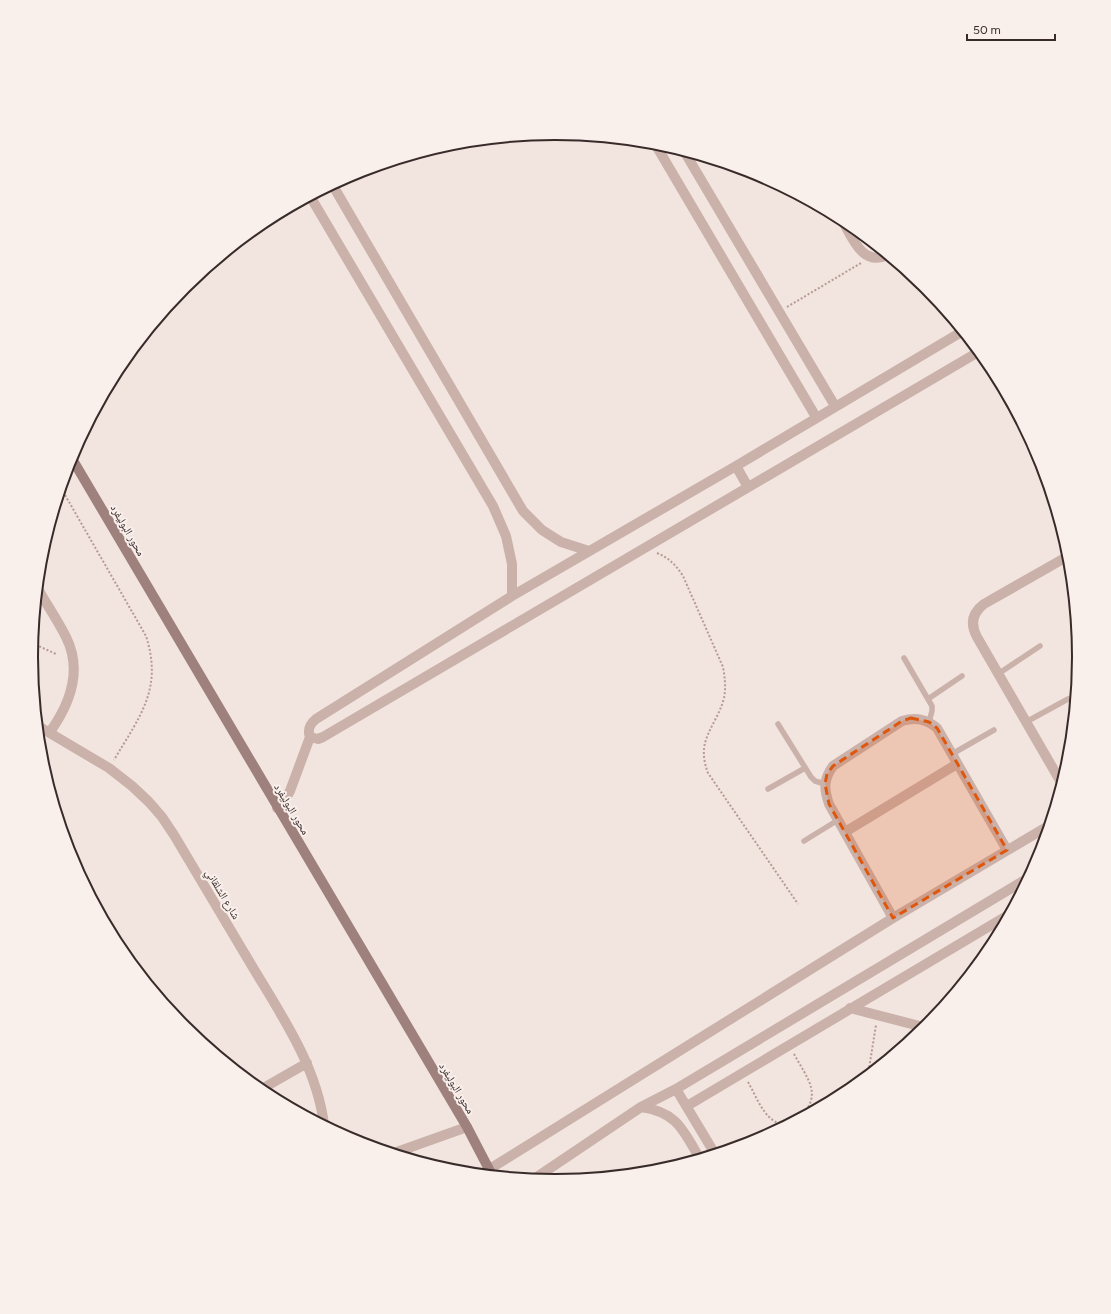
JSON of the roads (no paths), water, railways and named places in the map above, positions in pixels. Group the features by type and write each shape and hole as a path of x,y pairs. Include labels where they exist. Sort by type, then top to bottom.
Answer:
{"street":[{"path":"658,150 816,417"},
{"path":"687,157 836,406"},
{"path":"335,189 523,511 542,530 560,542 589,551"},
{"path":"313,201 493,506 506,536 512,564 512,596"},
{"path":"849,231 862,253 871,258 883,256"},
{"path":"278,808 290,791 310,737 308,733 309,728 316,719 512,596 736,466 816,417 959,333"},
{"path":"310,737 318,739 323,737 975,354"},
{"name":"محور البوليفرد","path":"75,463 467,1128 489,1170"},
{"path":"736,466 748,486"},
{"path":"1058,778 973,630 972,623 974,615 984,604 1063,559"},
{"path":"41,596 66,638 73,661 70,697 60,718 50,732"},
{"path":"893,918 829,804 825,784 827,774 833,766 902,721 911,718 920,719 929,722 937,728 1007,850"},
{"name":"شارع الشلقاني","path":"43,728 109,768 132,786 162,817 278,1010 306,1063 316,1087 323,1119"},
{"path":"845,832 957,764"},
{"path":"493,1170 893,918 1044,829"},
{"path":"542,1174 641,1107 676,1089 1022,881"},
{"path":"686,1106 1003,918"},
{"path":"850,1008 918,1026"},
{"path":"267,1086 306,1063"},
{"path":"676,1089 713,1150"},
{"path":"641,1107 655,1109 668,1115 678,1124 697,1155"},
{"path":"401,1151 467,1128"}],"lane":[{"path":"998,674 1040,646"},
{"path":"904,658 932,706 929,722"},
{"path":"928,699 962,676"},
{"path":"1026,722 1068,699"},
{"path":"778,724 811,777 815,781 825,784"},
{"path":"952,754 994,730"},
{"path":"768,789 805,768"},
{"path":"804,842 838,820"}]}
